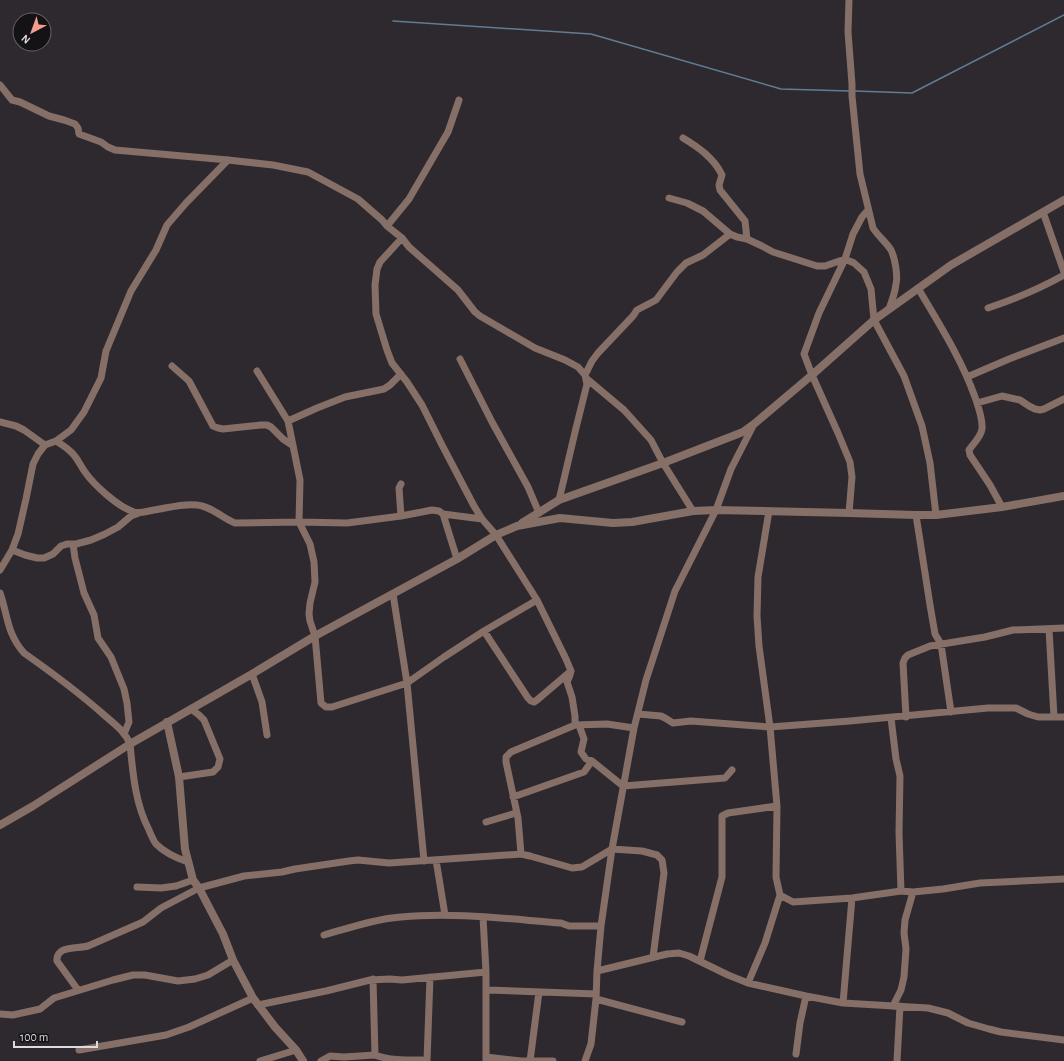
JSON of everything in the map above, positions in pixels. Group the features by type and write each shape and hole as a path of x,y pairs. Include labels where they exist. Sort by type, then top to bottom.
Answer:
{"street":[{"path":"849,0 848,32 852,96 860,174 873,228 877,235 886,243 895,262 897,283 889,309"},
{"path":"0,85 12,100 20,102 49,116 75,124 78,128 79,134 101,142 115,150 273,165 308,172 358,199 458,290 475,312 480,316 535,348 566,360 578,367 586,377 624,410 651,440 663,463 693,511"},
{"path":"387,226 409,199 448,132 459,100"},
{"path":"683,138 701,149 721,172 722,175 719,185 720,190 745,221 747,239"},
{"path":"0,570 12,550 18,534 33,464 38,454 45,445 56,441 71,430 84,412 101,378 106,352 131,291 156,250 167,225 186,203 228,160"},
{"path":"669,198 687,203 703,211 730,234 747,239 773,252 817,266 825,266 845,259 854,263 864,272 871,289 874,320 904,376 922,426 930,463 936,515"},
{"path":"0,825 167,722 252,674 315,636 458,559 496,535 517,526 559,500 663,463 743,432 812,375 874,320 918,288 951,265 1064,200"},
{"path":"849,513 852,477 850,462 804,354 819,313 845,259 853,234 862,217 868,210"},
{"path":"1043,212 1064,272"},
{"path":"559,500 587,384 586,377 592,361 637,310 656,300 677,272 686,263 703,255 730,234"},
{"path":"402,238 380,262 377,268 375,285 376,314 387,350 392,363 422,405 462,485 482,519 496,535 537,600 571,671 568,682 577,725 584,739 581,752 586,759 592,761 623,786 725,778 732,770"},
{"path":"988,308 1015,299 1064,275"},
{"path":"918,288 955,351 977,403 982,430 969,450 970,455 990,485 1002,507"},
{"path":"967,377 1064,338"},
{"path":"460,359 492,422 528,486 539,513"},
{"path":"172,366 189,381 213,426 223,429 267,425 283,439 292,444"},
{"path":"257,371 288,421 300,480 299,522 310,544 314,562 315,582 309,614 315,636 321,703 326,707 332,707 408,683 484,631 537,600"},
{"path":"288,421 345,397 384,389 401,374"},
{"path":"977,403 1002,396 1020,400 1029,406 1040,410 1064,399"},
{"path":"0,422 16,426 24,430 45,445"},
{"path":"585,1061 591,1044 601,926 612,849 634,728 646,680 675,591 716,510 731,469 754,424"},
{"path":"56,441 71,452 98,487 123,507 139,513"},
{"path":"401,484 399,488 401,516"},
{"path":"517,526 560,518 613,523 632,522 693,511 716,510 936,515 1002,507 1064,496"},
{"path":"12,550 37,558 44,558 53,554 62,546 67,544 76,544 105,534 118,527 131,516 139,513 189,504 198,505 235,523 347,523 401,516 432,510 439,511 443,514 482,519"},
{"path":"748,983 765,942 780,895 776,877 777,806 770,728 759,646 757,616 758,577 769,511"},
{"path":"443,514 458,559"},
{"path":"916,515 935,634 941,644 951,712"},
{"path":"73,544 84,593 94,615 98,638 111,657 124,689 129,722 124,734"},
{"path":"0,592 12,635 17,645 24,653 78,692 128,738 136,795 145,822 155,843 172,856 188,862"},
{"path":"393,594 408,683 424,861"},
{"path":"906,716 903,663 908,655 930,646 985,637 1013,630 1064,628"},
{"path":"1049,629 1054,717"},
{"path":"484,631 531,701 534,702 537,700 571,671"},
{"path":"252,674 262,702 267,735"},
{"path":"638,714 661,716 673,723 691,721 770,728 988,708 1016,708 1038,717 1064,717"},
{"path":"179,777 213,772 218,767 220,758 204,720 199,714 191,709"},
{"path":"891,718 896,760 900,776 899,833 901,891"},
{"path":"167,722 179,777 185,849 193,880 223,934 233,960 255,1002 296,1050 303,1061"},
{"path":"521,854 516,813 506,762 506,757 508,754 528,744 577,725 607,724 634,728"},
{"path":"513,796 584,772 592,761"},
{"path":"700,961 722,877 722,816 728,813 777,806"},
{"path":"486,822 516,813"},
{"path":"78,990 57,961 56,956 64,949 88,946 143,922 161,908 198,888 244,876 282,872 358,860 389,863 521,854 572,868 582,867 612,849 642,851 657,855 662,860 664,873 653,957"},
{"path":"436,860 445,915"},
{"path":"780,895 793,902 852,898 901,891 913,892 943,889 980,883 1064,879"},
{"path":"137,887 161,888 176,886 193,880"},
{"path":"897,1061 896,1006 904,977 906,949 904,933 905,920 913,892"},
{"path":"842,1003 852,898"},
{"path":"324,935 371,922 401,917 445,915 561,923 570,926 601,926"},
{"path":"483,917 488,987 486,1059 553,1061"},
{"path":"597,971 653,957 679,953 689,956 748,983 842,1003 928,1008 948,1013 988,1029 1064,1040"},
{"path":"0,1014 13,1015 31,1012 40,1009 54,998 113,980 133,976 145,975 178,981 195,979 208,975 233,960"},
{"path":"79,1050 166,1035 255,1002 326,991 373,979 402,980 486,972"},
{"path":"321,1061 330,1056 344,1057 375,1055 399,1060 427,1061 430,978"},
{"path":"373,979 375,1055"},
{"path":"488,987 596,996 682,1022"},
{"path":"530,1061 539,992"},
{"path":"796,1054 800,1023 806,996"},
{"path":"260,1061 296,1050"}],"waterway":[{"path":"855,91 912,93 1064,15"},
{"path":"393,21 591,34 781,89 849,91"}]}
